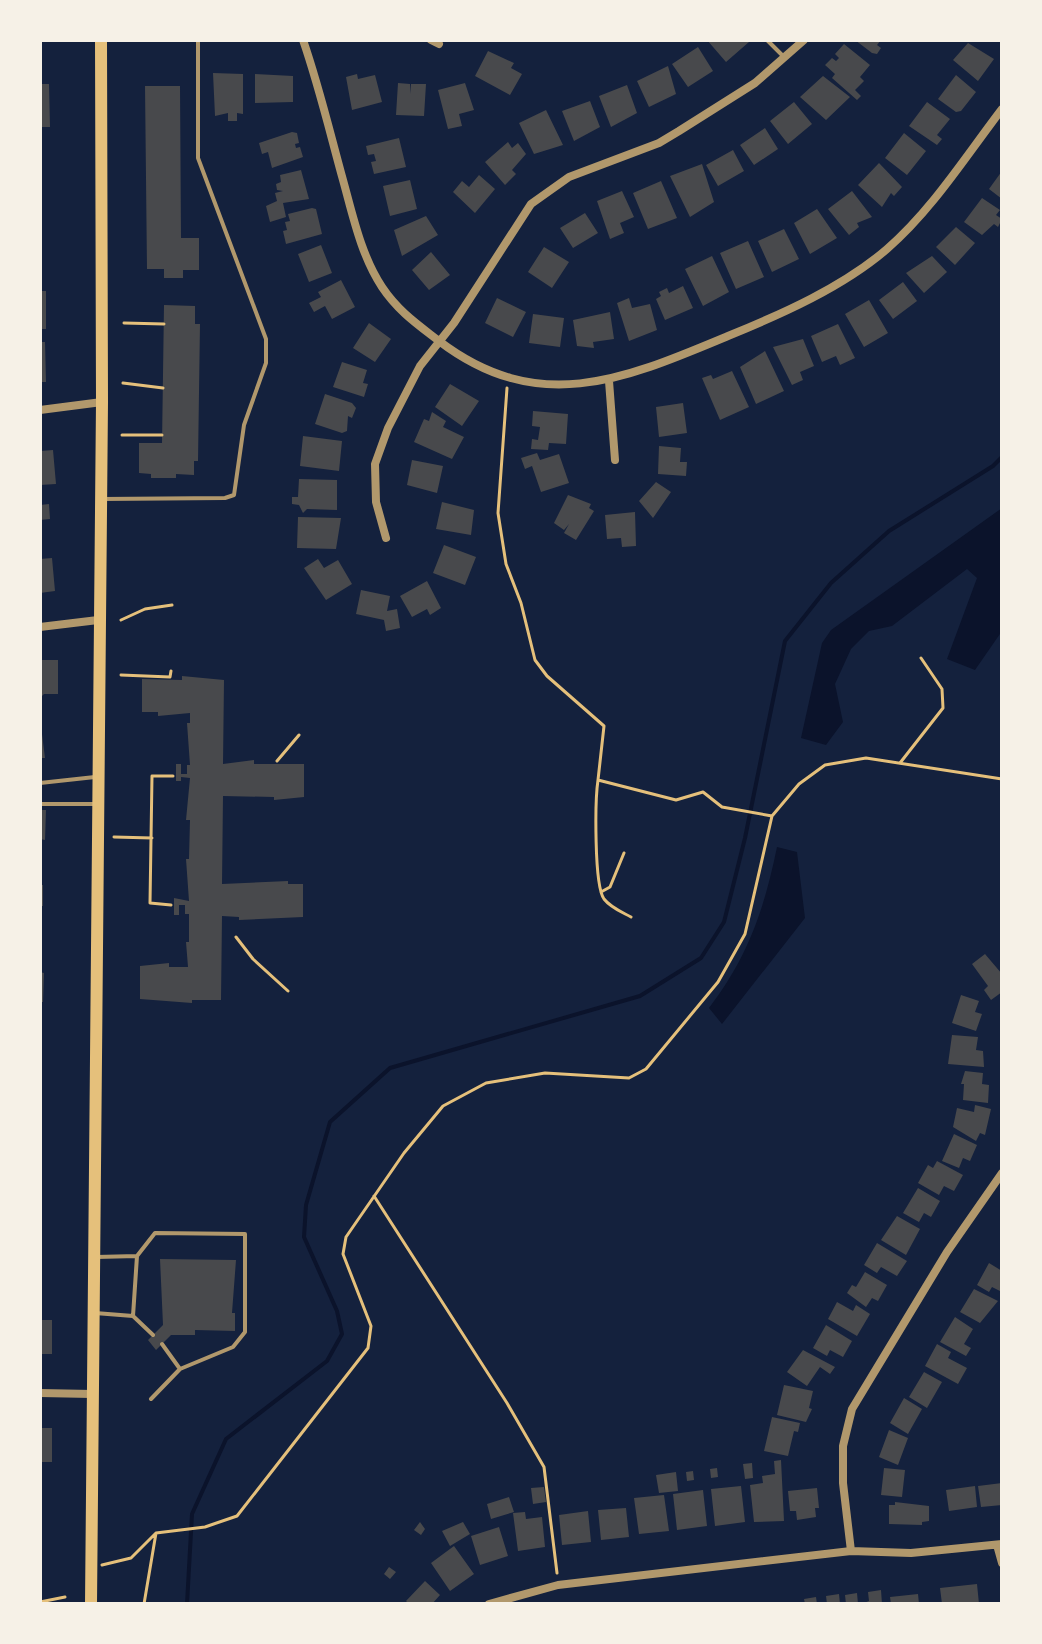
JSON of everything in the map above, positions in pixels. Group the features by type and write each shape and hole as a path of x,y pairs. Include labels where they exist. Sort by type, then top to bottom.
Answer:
{"main road":[{"path":"91,1604 102,402 101,40"}],"street":[{"path":"303,40 359,237 372,270 406,318 468,362 508,376 556,386 609,381 644,372 755,325 829,287 884,251 928,206 1002,109"},
{"path":"386,538 376,502 375,464 388,428 420,366 440,342 542,193 569,177 659,143 755,83 786,59 804,40"},
{"path":"609,381 615,460"},
{"path":"40,410 102,402"},
{"path":"40,627 98,620"},
{"path":"851,1551 843,1446 852,1409 947,1252 1002,1173"},
{"path":"40,1393 92,1394"},
{"path":"489,1604 558,1585 851,1551 911,1553 1000,1544 1002,1563"}],"lane":[{"path":"101,499 225,498 234,495 247,406 266,363 266,339 198,158 198,40"},
{"path":"767,40 786,59"},
{"path":"40,783 97,776"},
{"path":"40,804 97,804"},
{"path":"133,1316 137,1256 155,1233 245,1234 245,1332 233,1347 180,1369 151,1399"},
{"path":"93,1257 137,1256"},
{"path":"93,1313 133,1316 153,1335"},
{"path":"162,1344 180,1369"}],"path":[{"path":"124,323 164,324"},
{"path":"508,376 498,513 506,564 521,603 535,660 547,676 604,726 595,805 601,892 612,907 631,917"},
{"path":"123,383 163,388"},
{"path":"122,435 162,435"},
{"path":"121,620 145,609 172,605"},
{"path":"900,763 943,708 942,689 921,658"},
{"path":"121,675 170,677 171,671"},
{"path":"277,761 299,735"},
{"path":"91,1568 131,1558 156,1533 174,1528 205,1527 237,1516 368,1348 371,1326 343,1254 346,1237 443,1106 486,1083 545,1073 629,1078 646,1069 718,982 745,934 772,816 784,798 825,765 866,758 1002,779"},
{"path":"171,905 150,903 152,776 173,776"},
{"path":"598,780 676,800 703,792 716,804 772,816"},
{"path":"114,837 152,838"},
{"path":"601,892 610,887 624,853"},
{"path":"236,937 253,959 288,991"},
{"path":"374,1196 507,1403 544,1467 558,1585"},
{"path":"144,1604 156,1533"},
{"path":"40,1602 65,1597"}],"water":[{"path":"1002,508 1002,631 975,670 947,659 977,578 967,569 892,626 869,631 851,649 835,684 843,722 826,745 801,738 822,643 831,630"},
{"path":"777,847 797,852 805,918 722,1024 709,1008 734,970 753,932"}],"building":[{"path":"707,40 747,40 749,42 726,62"},
{"path":"855,40 881,40 877,45 881,48 877,54 872,53"},
{"path":"968,43 994,59 978,81 953,60"},
{"path":"844,44 870,65 860,77 864,81 855,90 861,96 857,100 832,78 835,74 825,65 832,58 836,61 839,58 835,54"},
{"path":"698,47 713,71 688,87 672,64"},
{"path":"488,51 514,63 511,68 522,74 510,95 475,76"},
{"path":"668,66 676,94 649,107 637,81"},
{"path":"213,73 243,74 243,114 237,113 237,121 228,121 228,113 215,116"},
{"path":"255,74 293,76 293,102 255,103"},
{"path":"357,74 358,79 375,75 382,102 352,110 346,77"},
{"path":"956,75 976,92 961,111 956,112 938,99"},
{"path":"823,76 850,97 826,120 800,97"},
{"path":"398,83 410,84 410,94 411,84 426,84 424,116 396,115"},
{"path":"465,83 474,110 459,114 462,126 448,129 438,90"},
{"path":"40,84 49,84 50,127 40,127"},
{"path":"627,85 637,113 611,127 599,96"},
{"path":"145,86 180,86 181,238 199,238 199,270 183,270 183,278 164,278 164,269 147,269"},
{"path":"590,101 600,127 574,141 562,111"},
{"path":"794,102 812,124 788,144 770,121"},
{"path":"927,102 950,119 937,135 942,139 937,145 909,126"},
{"path":"546,110 563,145 534,154 519,123"},
{"path":"765,128 778,149 754,165 740,145"},
{"path":"297,133 299,143 295,144 296,148 300,147 303,157 272,168 268,152 262,154 259,143"},
{"path":"904,133 926,151 907,175 885,158"},
{"path":"399,138 406,167 374,174 371,162 376,161 374,154 368,155 366,146"},
{"path":"508,142 512,148 518,143 526,154 512,170 516,174 505,185 485,162"},
{"path":"733,150 744,171 718,186 706,165"},
{"path":"879,163 902,187 894,196 891,193 882,207 858,185"},
{"path":"702,164 714,202 690,217 670,176"},
{"path":"301,170 309,199 283,203 286,217 270,222 266,206 277,201 275,193 283,191 277,190 280,175"},
{"path":"1002,171 1002,199 989,189"},
{"path":"479,175 495,189 475,213 453,192 462,181 469,187"},
{"path":"410,180 417,209 390,216 383,186"},
{"path":"661,181 677,218 648,229 633,193"},
{"path":"622,191 634,217 620,223 624,233 610,239 597,201"},
{"path":"852,191 872,217 857,223 859,227 849,235 828,209"},
{"path":"982,198 1000,210 996,215 1002,219 998,227 994,224 982,235 964,222"},
{"path":"316,209 322,234 286,244 283,231 287,230 285,222 290,221 288,214"},
{"path":"817,209 837,238 810,254 794,223"},
{"path":"585,213 598,233 573,248 560,228"},
{"path":"426,216 438,235 402,256 394,230"},
{"path":"956,227 975,243 955,265 936,247"},
{"path":"784,229 799,259 772,272 758,241"},
{"path":"748,241 764,277 736,289 720,253"},
{"path":"321,245 332,273 309,282 298,254"},
{"path":"544,247 569,262 552,288 528,272"},
{"path":"431,252 450,275 429,290 412,270"},
{"path":"712,256 729,292 703,306 685,269"},
{"path":"932,256 947,272 924,293 906,273"},
{"path":"341,280 355,307 332,319 325,306 314,312 309,303 321,297 318,292"},
{"path":"903,282 917,301 893,319 879,300"},
{"path":"683,286 693,308 665,320 656,299 661,296 659,292 667,288 669,293"},
{"path":"40,291 46,291 46,329 40,329"},
{"path":"497,298 526,312 513,337 485,323"},
{"path":"629,298 632,308 650,304 657,330 629,341 617,303"},
{"path":"869,300 888,333 864,347 845,314"},
{"path":"164,305 195,306 195,324 200,324 198,461 194,461 194,475 151,478 151,474 139,473 139,443 162,443"},
{"path":"610,312 614,339 593,342 594,348 577,346 573,320"},
{"path":"533,314 564,318 560,347 529,343"},
{"path":"369,323 391,339 375,362 353,348"},
{"path":"838,324 855,358 840,365 836,356 822,362 811,336"},
{"path":"803,339 814,366 800,372 803,380 792,385 773,347"},
{"path":"40,342 45,342 46,382 40,382"},
{"path":"765,351 784,391 756,404 740,367"},
{"path":"342,362 367,370 363,383 368,384 364,397 333,387"},
{"path":"732,371 749,407 720,420 702,378 711,375 713,379"},
{"path":"450,384 479,401 462,426 435,407"},
{"path":"325,394 352,403 356,408 352,418 348,416 347,431 342,433 315,424"},
{"path":"683,403 687,433 659,437 656,407"},
{"path":"533,411 568,414 566,444 549,443 548,450 531,449 532,439 538,440 540,427 532,426"},
{"path":"432,412 446,421 443,427 464,437 452,459 414,442 424,419 429,421"},
{"path":"303,436 342,441 339,471 300,466"},
{"path":"659,446 681,448 680,462 687,462 686,476 658,474"},
{"path":"53,450 56,484 40,485 40,451"},
{"path":"537,453 540,460 559,454 569,483 541,492 532,466 525,469 521,458"},
{"path":"412,460 443,466 437,493 407,485"},
{"path":"299,479 337,480 337,510 307,509 303,513 299,505 292,504 292,497 298,497"},
{"path":"656,482 671,492 653,518 639,501"},
{"path":"568,495 591,504 589,508 594,511 576,540 564,533 569,524 564,530 554,523"},
{"path":"442,502 474,510 471,535 436,529"},
{"path":"49,504 50,519 40,520 40,505"},
{"path":"635,512 636,546 622,547 621,538 607,539 605,515"},
{"path":"298,517 341,518 336,549 297,548"},
{"path":"444,545 476,557 465,585 433,573"},
{"path":"52,558 55,591 40,593 40,559"},
{"path":"318,559 324,568 338,560 352,584 326,600 304,568"},
{"path":"427,581 441,608 430,615 427,609 412,617 400,596"},
{"path":"361,590 390,596 387,611 397,609 400,628 386,631 384,620 356,614"},
{"path":"42,660 58,660 58,694 44,694 40,698"},
{"path":"182,676 224,680 223,764 254,760 254,764 304,764 304,797 274,800 274,797 223,796 222,884 288,881 288,884 303,884 303,917 239,920 239,917 222,916 221,1000 192,1000 192,1003 140,999 140,966 169,963 169,967 188,967 186,942 189,942 189,914 185,914 185,905 179,905 179,915 174,915 174,898 189,901 186,859 189,859 190,820 186,820 190,778 181,777 181,781 176,781 176,764 181,764 181,774 187,774 187,765 190,765 187,723 190,723 190,713 158,716 158,712 142,712 142,679 182,680"},
{"path":"42,734 45,758 40,758"},
{"path":"40,810 46,810 45,840 40,839"},
{"path":"40,885 43,885 43,906 40,906"},
{"path":"985,954 1002,974 1002,992 991,1000 984,990 988,986 972,964"},
{"path":"40,972 44,973 43,1002 40,1002"},
{"path":"961,995 979,1001 975,1012 982,1014 976,1031 952,1023"},
{"path":"952,1035 978,1037 976,1050 983,1051 984,1067 948,1064"},
{"path":"965,1071 983,1073 982,1084 989,1085 988,1103 963,1100 964,1084 961,1084"},
{"path":"975,1105 991,1109 985,1135 980,1133 976,1141 953,1127 957,1108 974,1112"},
{"path":"954,1134 977,1145 970,1161 963,1158 959,1168 942,1161"},
{"path":"937,1161 963,1175 954,1191 944,1186 939,1195 918,1183 928,1165 933,1168"},
{"path":"918,1188 940,1201 931,1217 924,1213 919,1222 903,1213"},
{"path":"897,1216 920,1229 906,1255 881,1240"},
{"path":"877,1243 907,1261 897,1276 881,1267 877,1273 864,1265"},
{"path":"160,1259 236,1260 232,1313 235,1313 235,1331 195,1330 195,1335 171,1335 156,1350 148,1340 163,1325"},
{"path":"989,1263 1002,1271 1002,1292 992,1287 989,1292 977,1285"},
{"path":"865,1272 887,1285 878,1301 872,1298 866,1307 847,1293 852,1285 856,1287"},
{"path":"974,1289 998,1301 980,1323 960,1312"},
{"path":"837,1302 853,1311 856,1305 870,1314 857,1336 828,1319"},
{"path":"955,1317 973,1329 964,1344 971,1348 966,1356 940,1342"},
{"path":"40,1320 52,1320 52,1354 40,1354"},
{"path":"826,1325 852,1341 843,1357 830,1350 827,1356 813,1348"},
{"path":"937,1344 951,1352 948,1358 967,1368 958,1384 925,1366"},
{"path":"803,1350 835,1367 830,1374 820,1367 807,1386 787,1372"},
{"path":"924,1372 942,1382 927,1408 909,1397"},
{"path":"784,1385 813,1391 809,1408 812,1409 806,1422 777,1415"},
{"path":"904,1398 922,1409 908,1434 890,1423"},
{"path":"772,1417 800,1423 798,1432 794,1431 788,1456 764,1451"},
{"path":"40,1428 52,1428 52,1462 40,1462"},
{"path":"889,1430 908,1438 898,1465 879,1457"},
{"path":"781,1460 784,1521 754,1522 750,1485 763,1483 762,1476 775,1474 774,1461"},
{"path":"752,1463 753,1478 745,1479 743,1464"},
{"path":"717,1468 718,1477 711,1478 710,1469"},
{"path":"884,1468 905,1470 902,1497 881,1495"},
{"path":"693,1471 694,1480 687,1481 686,1472"},
{"path":"676,1472 678,1491 659,1493 656,1475"},
{"path":"1002,1483 1002,1505 981,1507 978,1486"},
{"path":"741,1486 745,1522 715,1526 711,1489"},
{"path":"975,1486 977,1507 949,1511 946,1490"},
{"path":"544,1487 546,1502 533,1504 531,1488"},
{"path":"817,1488 819,1508 815,1508 816,1517 797,1520 796,1511 790,1511 788,1491"},
{"path":"703,1490 707,1526 677,1530 673,1494"},
{"path":"664,1495 669,1531 639,1534 634,1498"},
{"path":"509,1497 514,1512 491,1519 487,1504"},
{"path":"895,1502 929,1506 929,1521 922,1522 922,1525 889,1524 889,1505 895,1505"},
{"path":"626,1508 629,1537 601,1540 598,1510"},
{"path":"588,1511 591,1542 562,1545 559,1515"},
{"path":"525,1512 526,1519 542,1517 545,1547 518,1551 513,1513"},
{"path":"420,1522 425,1529 421,1535 414,1530"},
{"path":"463,1522 470,1534 450,1546 442,1531"},
{"path":"499,1527 508,1556 480,1565 471,1536"},
{"path":"454,1546 474,1574 450,1591 431,1563"},
{"path":"389,1567 396,1572 390,1579 384,1574"},
{"path":"425,1581 440,1595 432,1604 409,1604 406,1601"},
{"path":"977,1584 979,1604 942,1604 940,1588"},
{"path":"881,1590 882,1604 861,1604 869,1601 868,1592"},
{"path":"857,1593 858,1604 846,1604 845,1595"},
{"path":"839,1594 840,1604 827,1604 826,1596"},
{"path":"918,1594 919,1604 891,1604 890,1597"},
{"path":"816,1597 817,1604 805,1604 804,1599"}],"waterway":[{"path":"187,1604 192,1514 226,1439 327,1361 342,1334 337,1311 304,1237 306,1205 330,1122 390,1068 640,996 701,958 724,922 745,838 785,641 831,583 889,531 993,466 1002,457"}]}
